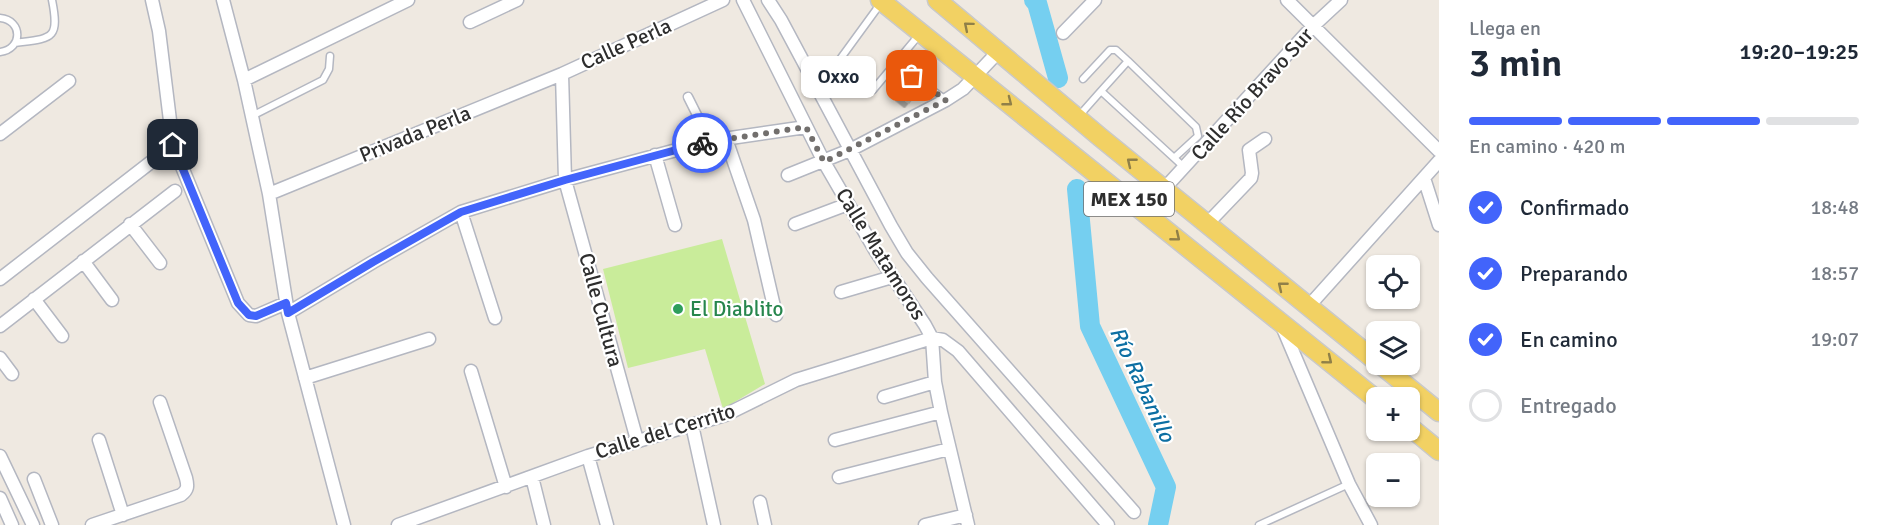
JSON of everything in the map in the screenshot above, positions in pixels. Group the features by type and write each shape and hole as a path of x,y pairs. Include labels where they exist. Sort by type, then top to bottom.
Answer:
{"main road":[{"name":"MEX 150","path":"938,0 1164,189 1366,353"},
{"name":"MEX 150","path":"881,1 1366,391"},
{"name":"MEX 150","path":"1394,375 1439,412"},
{"path":"1420,435 1439,451"}],"street":[{"path":"152,0 159,31 173,145 234,292 243,310 249,315 256,316 287,308 461,212 565,180 710,141 806,127"},
{"path":"223,0 244,80 269,194 287,308 344,525"},
{"path":"244,80 408,0"},
{"path":"470,22 517,0"},
{"name":"Calle Perla","path":"562,74 723,0"},
{"name":"Calle Matamoros","path":"743,0 824,162 892,277 932,338 940,412 967,520"},
{"path":"768,0 781,20 891,226 908,253 927,278 1134,512"},
{"path":"1063,33 1095,0"},
{"path":"1287,0 1439,151"},
{"name":"Calle Río Bravo Sur","path":"1164,189 1313,26 1341,0"},
{"path":"788,175 850,150 946,100 963,89 999,51"},
{"name":"Calle Cultura","path":"562,74 565,180 637,440"},
{"name":"Privada Perla","path":"269,194 562,74"},
{"path":"0,134 69,81"},
{"path":"688,97 710,141"},
{"path":"726,139 754,220 776,315"},
{"path":"1207,224 1251,178 1249,150 1265,139"},
{"path":"0,279 173,145"},
{"path":"655,155 675,225"},
{"path":"1308,307 1439,161"},
{"path":"1424,178 1439,225"},
{"path":"0,326 175,191"},
{"path":"795,224 848,204"},
{"path":"461,212 495,318"},
{"path":"130,224 160,263"},
{"path":"83,261 112,300"},
{"path":"842,292 892,277"},
{"path":"34,299 62,336"},
{"path":"1280,322 1349,484 1371,525"},
{"path":"932,338 943,340 958,351 1108,525"},
{"name":"Calle del Cerrito","path":"398,525 588,456 742,408 796,380 932,338"},
{"path":"305,378 429,339"},
{"path":"0,358 12,374"},
{"path":"471,371 506,487"},
{"path":"884,398 935,382"},
{"path":"92,525 181,495 188,486 160,402"},
{"path":"835,440 940,412"},
{"path":"692,425 714,525"},
{"path":"99,440 123,515"},
{"path":"839,477 950,449"},
{"path":"0,456 33,525"},
{"path":"588,456 607,525"},
{"path":"532,477 544,525"},
{"path":"34,479 52,525"},
{"path":"11,525 0,498 19,493"},
{"path":"760,502 765,525"},
{"path":"925,525 967,520"}],"lane":[{"path":"0,52 7,51 15,44 46,38 52,33 56,28 56,21 52,0"},
{"path":"881,1 838,62 840,70 865,90 873,90 922,33"},
{"path":"0,18 7,19 15,25 18,34 15,44"},
{"path":"1083,79 1110,50 1116,50 1196,127 1198,136 1174,158"},
{"path":"252,117 323,80 329,69 330,57"},
{"path":"1077,117 1128,62"},
{"path":"895,64 946,100"},
{"path":"1101,91 1185,168"},
{"path":"1259,525 1349,484"}],"green space":[{"name":"El Diablito","path":"722,239 765,384 723,409 705,349 628,368 603,269"}],"building":[{"path":"911,58 933,76 929,81 905,65"},
{"path":"910,81 921,88 909,103 899,95"}],"waterway":[{"path":"1034,0 1037,3 1058,78"},
{"name":"Río Rabanillo","path":"1077,189 1090,326 1166,487 1158,525"}],"way so far":[{"path":"702,143 806,127 824,162 946,100 912,76"}],"place":[{"name":"Oxxo","path":"912,76"},
{"name":"El Diablito","path":"678,309"}],"route":[{"path":"173,145 238,303 249,315 256,316 286,303 288,313 461,212 565,180 702,143"}]}
